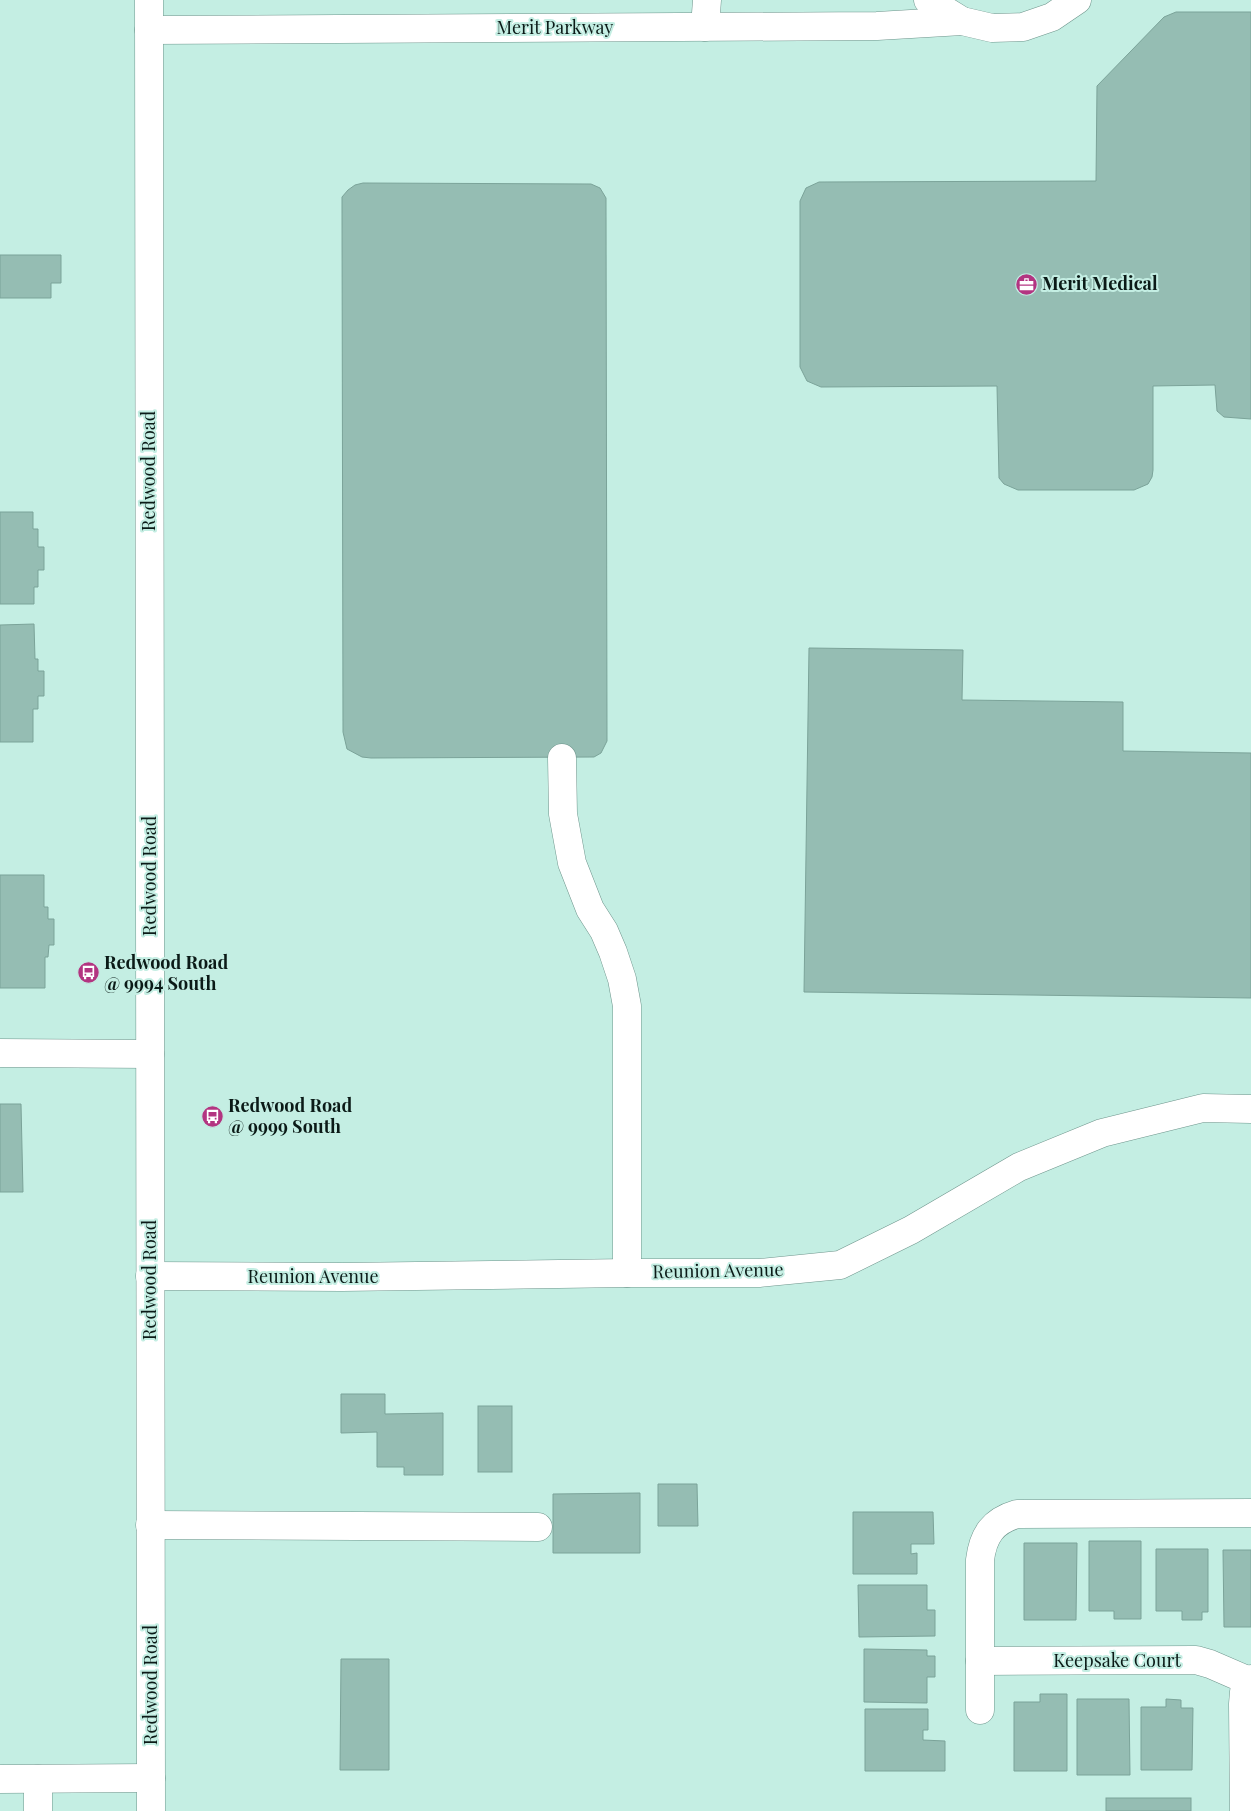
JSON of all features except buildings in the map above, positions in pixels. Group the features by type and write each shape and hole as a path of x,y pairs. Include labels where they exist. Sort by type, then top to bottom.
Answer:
{"street":[{"name":"Redwood Road","path":"149,0 151,1811"},
{"path":"705,27 707,0"},
{"name":"Merit Parkway","path":"928,0 962,21"},
{"name":"Merit Parkway","path":"149,30 877,26 962,21 992,28 1023,27 1052,17 1077,0"},
{"path":"562,758 566,840 572,863 590,909 604,931 613,952 622,979 627,1006 627,1273"},
{"path":"0,1053 150,1054"},
{"name":"Reunion Avenue","path":"150,1276 342,1277 759,1273 840,1265 911,1230 1019,1167 1102,1133 1203,1108 1251,1109"},
{"path":"980,1710 980,1560 982,1547 995,1524 1017,1514 1251,1513"},
{"path":"150,1525 538,1527"},
{"name":"Keepsake Court","path":"980,1661 1196,1660 1250,1680"},
{"path":"1244,1811 1243,1704 1244,1692 1250,1680"},
{"path":"0,1779 151,1778"},
{"path":"38,1779 38,1811"}],"place":[{"name":"Merit Medical","path":"1026,284"},
{"name":"Redwood Road @ 9994 South","path":"88,973"},
{"name":"Redwood Road @ 9999 South","path":"212,1116"}]}
